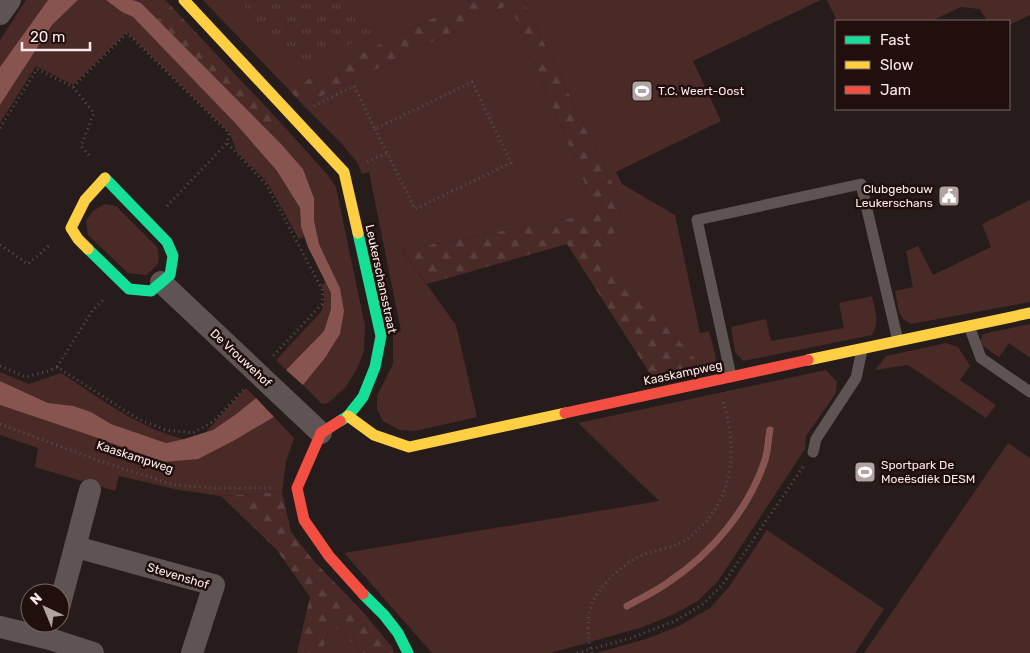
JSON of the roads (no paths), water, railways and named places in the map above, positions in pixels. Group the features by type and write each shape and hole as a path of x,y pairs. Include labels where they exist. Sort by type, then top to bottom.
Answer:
{"street":[{"path":"0,14 10,0"},
{"name":"Leukerschansstraat","path":"184,0 344,172 381,336 375,367 363,397 348,416 321,433"},
{"path":"105,178 167,242 173,256 170,275 161,282 151,291 129,289 78,239 71,228 85,200 105,178"},
{"name":"De Vrouwehof","path":"161,282 321,433"},
{"name":"Kaaskampweg","path":"348,416 374,435 409,447 1030,313"},
{"path":"321,433 297,488 304,520 329,556 353,584 384,615 398,633 408,653"},
{"path":"66,583 90,490"},
{"name":"Stevenshof","path":"76,547 214,585 192,653"},
{"path":"0,627 20,629"},
{"path":"57,633 93,653"}],"lane":[{"path":"731,376 697,220 807,195 861,184 898,341"},
{"path":"969,326 980,358 1030,392"},
{"path":"813,452 816,439 856,378 862,348"}],"waterway":[{"path":"627,606 660,588 685,570 727,528 749,496 758,478 766,457 770,430"}],"place":[{"name":"T.C. Weert-Oost","path":"642,91"},
{"name":"Clubgebouw Leukerschans","path":"949,196"},
{"name":"Sportpark De Moeësdiêk DESM","path":"865,472"}]}
